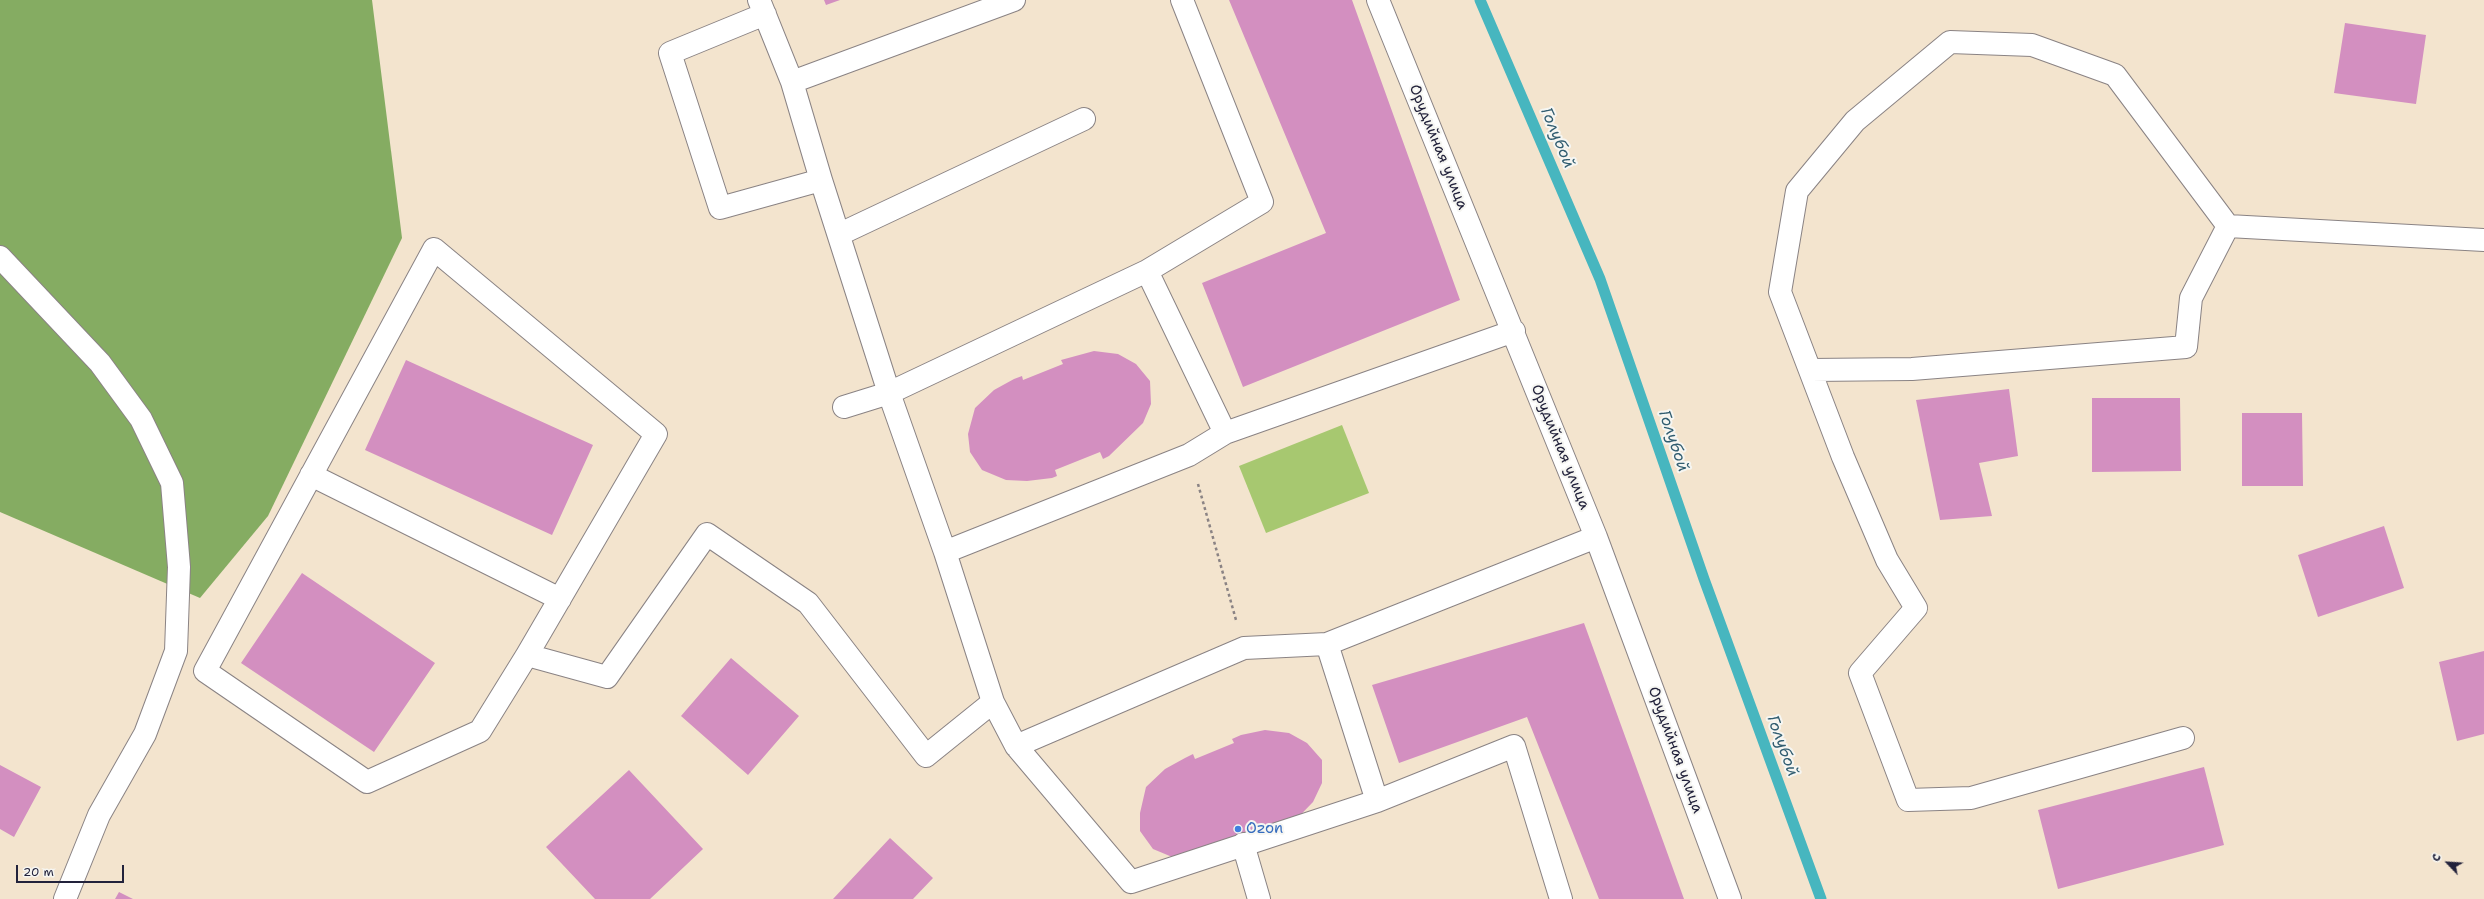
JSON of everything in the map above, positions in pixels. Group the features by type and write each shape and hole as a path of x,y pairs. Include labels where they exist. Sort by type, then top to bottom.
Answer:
{"street":[{"path":"792,82 1014,0"},
{"path":"844,407 889,393 1147,271 1262,202 1182,0"},
{"name":"Орудийная улица","path":"1378,0 1514,331 1596,537 1730,899"},
{"path":"821,180 720,208 670,53 762,7 792,82 821,180 840,234 889,393 946,552 993,702 1016,746 1132,882 1376,801 1514,746 1562,899"},
{"path":"2183,738 1972,798 1908,800 1860,673 1916,608 1887,560 1843,457 1780,292 1797,191 1855,121 1950,42 2032,45 2115,75 2228,226"},
{"path":"840,234 1084,120"},
{"path":"2228,226 2484,240"},
{"path":"1811,370 1912,369 2186,347 2191,298 2228,226"},
{"path":"434,249 656,434 527,655 480,731 367,782 205,671 311,475 434,249"},
{"path":"0,257 100,363 141,419 172,483 178,567 176,651 146,734 99,815 65,899"},
{"path":"1147,271 1225,433"},
{"path":"946,552 1189,455 1225,433 1514,331"},
{"path":"311,475 560,599"},
{"path":"527,655 607,677 707,534 808,603 926,756 993,702"},
{"path":"1016,746 1244,648 1327,644 1596,537"},
{"path":"1327,644 1376,801"},
{"path":"1243,844 1259,899"}],"path":[{"path":"1189,455 1244,648"}],"green space":[{"path":"0,0 372,0 402,238 268,516 200,598 0,512"},
{"path":"1342,425 1369,493 1266,533 1239,466"}],"building":[{"path":"824,0 840,0 826,5"},
{"path":"1229,0 1352,0 1460,300 1243,387 1202,283 1326,233"},
{"path":"2345,23 2426,35 2416,104 2334,93"},
{"path":"1094,351 1118,354 1136,364 1150,381 1151,404 1143,423 1109,456 1103,459 1100,452 1055,470 1057,476 1052,478 1027,481 1006,480 982,470 970,452 968,434 975,408 994,390 1014,379 1022,376 1023,380 1063,364 1061,360"},
{"path":"406,360 593,445 552,535 365,450"},
{"path":"2009,389 2018,456 1979,463 1992,516 1940,520 1916,400"},
{"path":"2092,398 2180,398 2181,471 2092,472"},
{"path":"2242,413 2302,413 2303,486 2242,486"},
{"path":"2384,526 2404,588 2318,617 2298,555"},
{"path":"302,573 435,663 374,752 241,663"},
{"path":"1584,623 1684,899 1599,899 1527,717 1399,763 1372,685"},
{"path":"2484,651 2484,734 2457,741 2439,662"},
{"path":"731,658 799,716 748,775 681,716"},
{"path":"1265,730 1289,733 1307,743 1322,760 1322,783 1313,802 1281,835 1177,859 1153,849 1140,831 1140,813 1146,787 1165,769 1193,754 1195,759 1234,743 1232,739 1241,735"},
{"path":"0,765 41,787 14,837 0,829"},
{"path":"2204,767 2224,845 2058,889 2038,810"},
{"path":"629,770 703,849 650,899 595,899 546,847"},
{"path":"890,838 933,878 913,899 833,899"},
{"path":"119,892 133,899 115,899"}],"waterway":[{"name":"Голубой","path":"1480,0 1600,279 1704,579 1821,899"}],"place":[{"name":"Ozon","path":"1238,829"}]}
